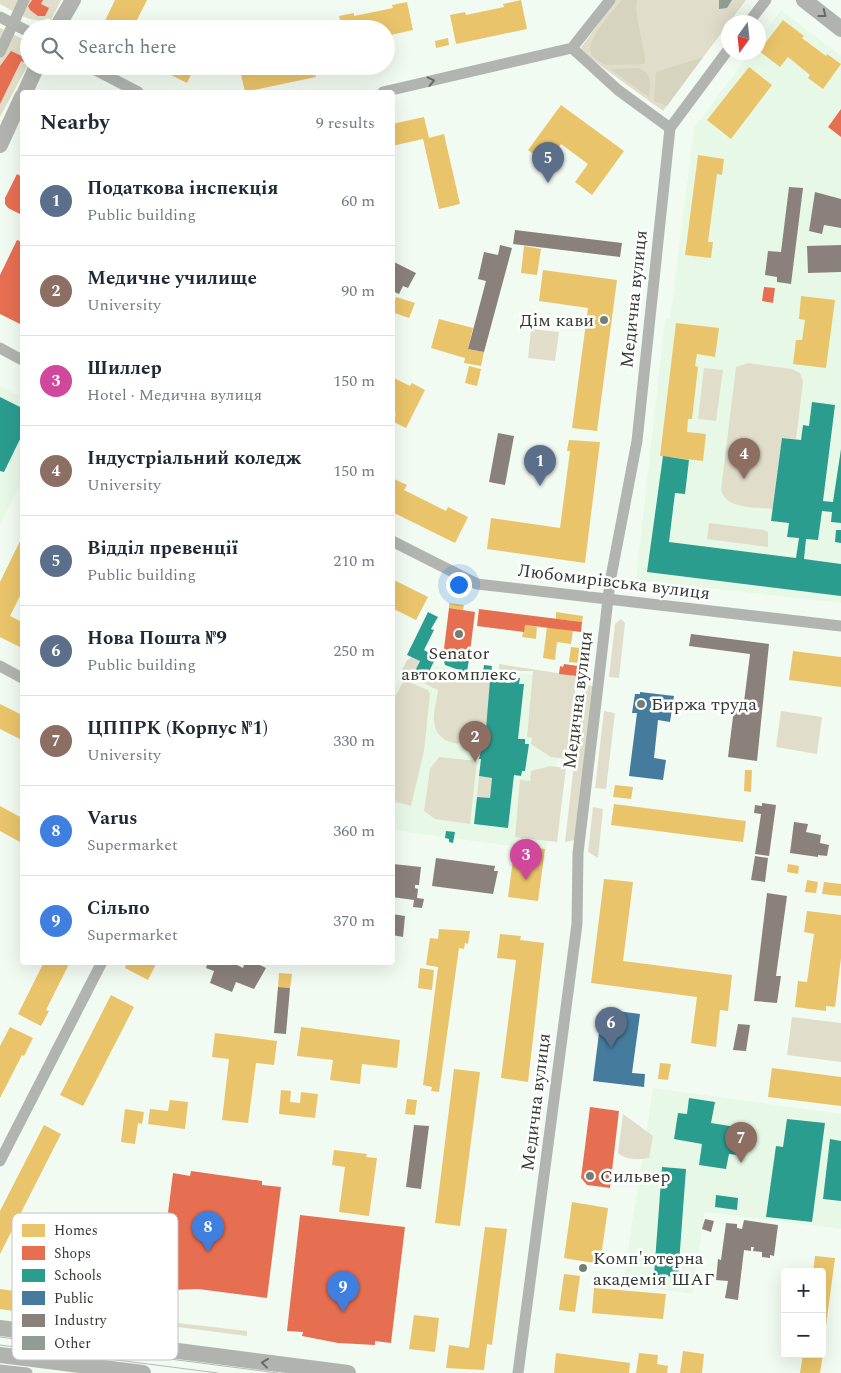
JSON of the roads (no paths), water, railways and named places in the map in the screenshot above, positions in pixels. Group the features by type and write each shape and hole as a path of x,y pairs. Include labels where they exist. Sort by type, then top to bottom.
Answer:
{"main road":[{"path":"61,20 73,0"},
{"path":"804,0 841,29"},
{"path":"26,90 33,75"},
{"path":"0,145 20,101"},
{"path":"178,1351 348,1373"},
{"path":"40,1360 143,1373"}],"street":[{"path":"0,52 24,0"},
{"path":"392,90 572,48 610,0"},
{"path":"754,15 766,0"},
{"path":"0,17 20,27"},
{"path":"572,48 618,90 670,128 721,59"},
{"path":"105,75 134,90"},
{"name":"Медична вулиця","path":"518,1373 577,924 578,853 608,600 637,441 670,128"},
{"path":"0,348 20,359"},
{"name":"Любомирівська вулиця","path":"395,543 477,584 841,626"},
{"path":"0,666 20,677"},
{"path":"0,1161 100,965"},
{"path":"0,1370 27,1373"}],"tram line":[{"path":"0,1337 12,1339"},
{"path":"0,1345 12,1347"},
{"path":"117,1360 218,1373"},
{"path":"178,1360 278,1373"}],"place":[{"name":"Відділ превенції","path":"548,183"},
{"name":"Дiм кави","path":"604,320"},
{"name":"Індустріальний коледж","path":"744,479"},
{"name":"Податкова інспекція","path":"540,486"},
{"name":"Senator автокомплекс","path":"459,634"},
{"name":"Биржа труда","path":"641,704"},
{"name":"Медичне училище","path":"475,762"},
{"name":"Шиллер","path":"526,880"},
{"name":"Нова Пошта №9","path":"611,1048"},
{"name":"ЦППРК (Корпус №1)","path":"741,1163"},
{"name":"Сильвер","path":"590,1176"},
{"name":"Varus","path":"208,1252"},
{"name":"Комп'ютерна академія ШАГ","path":"583,1268"},
{"name":"Сільпо","path":"343,1312"}]}
